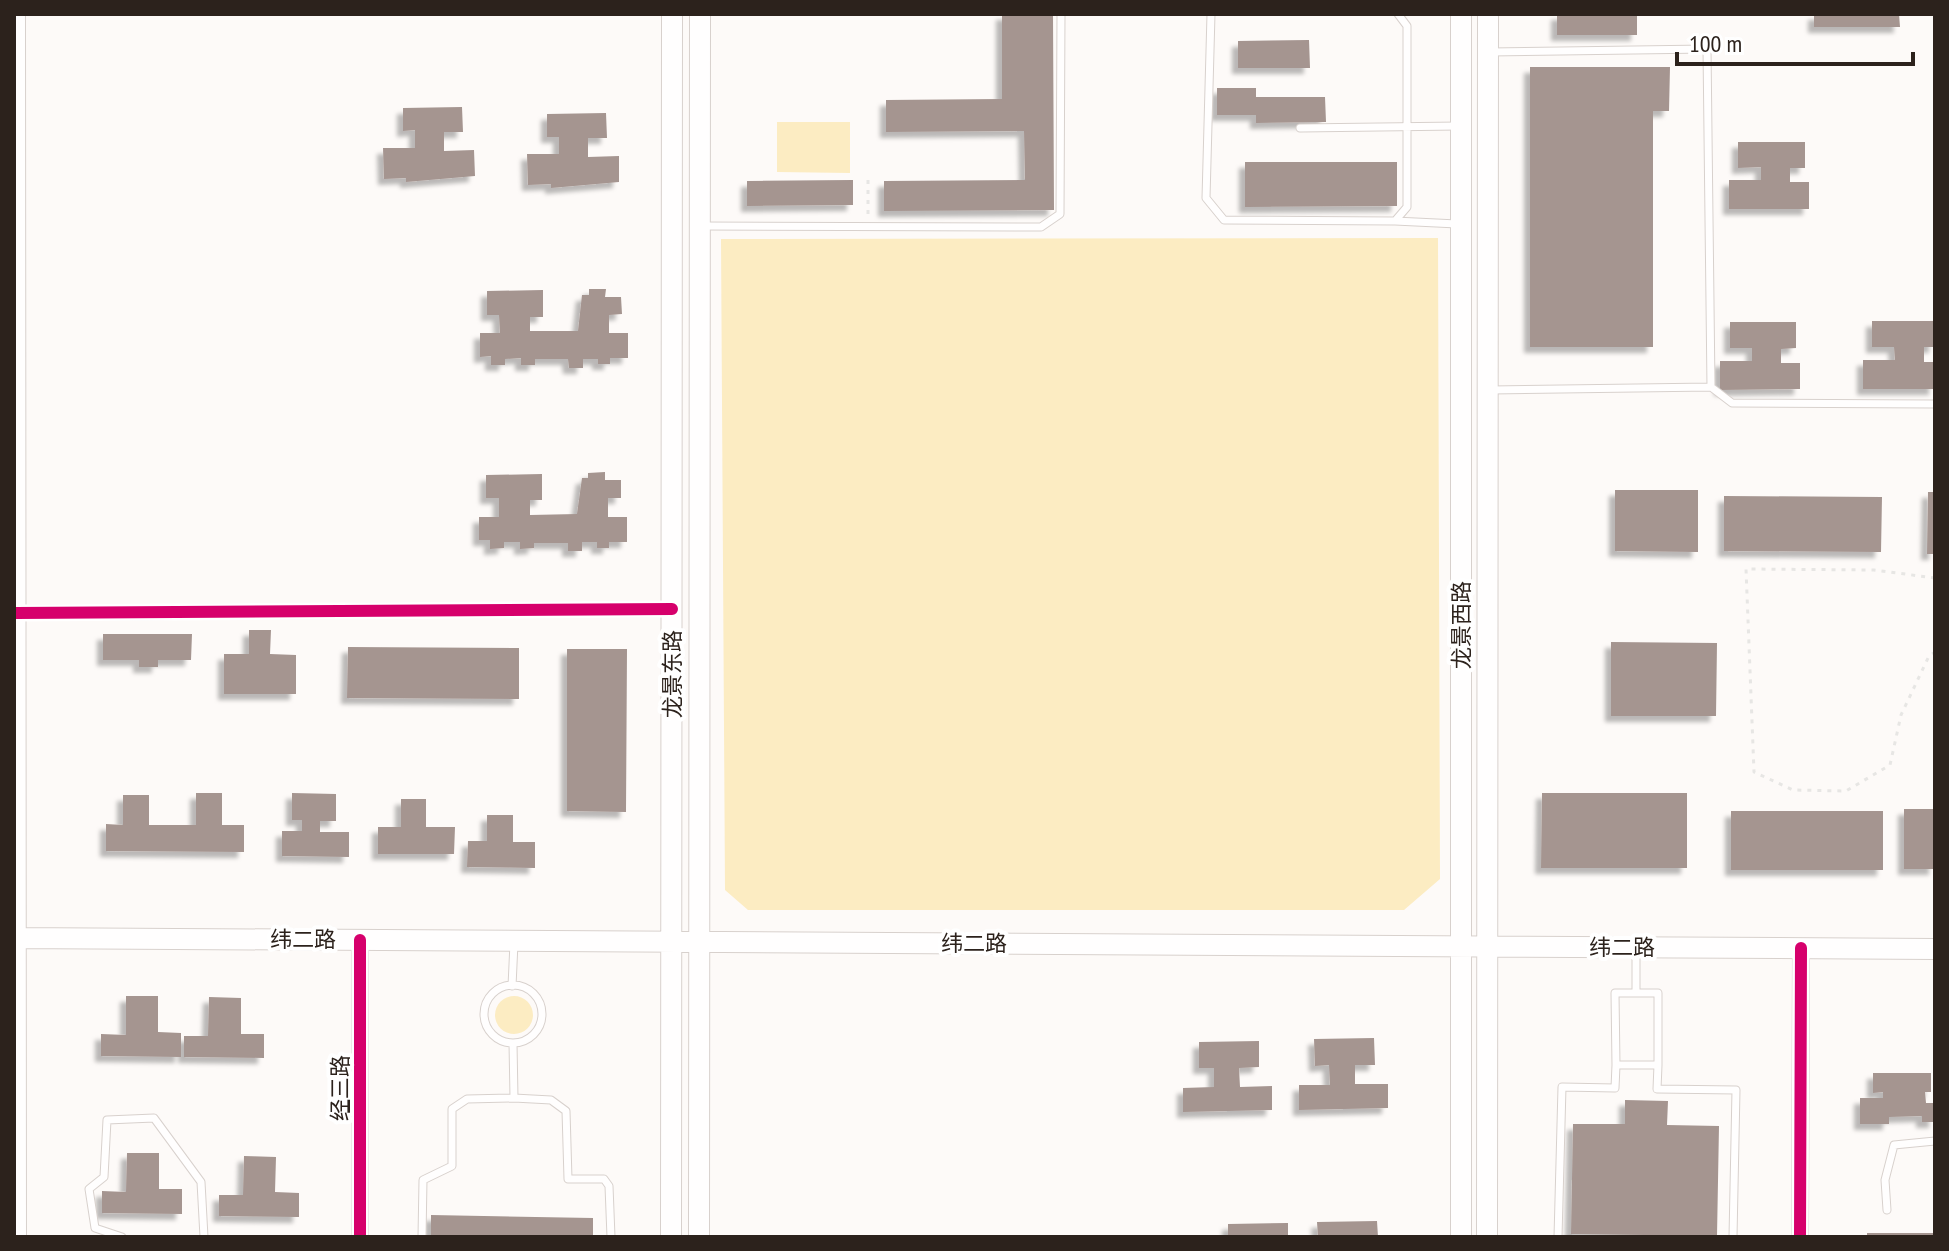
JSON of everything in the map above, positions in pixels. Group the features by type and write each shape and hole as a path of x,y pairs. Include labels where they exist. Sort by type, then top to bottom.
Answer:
{"main road":[{"path":"15,14 16,1237"},
{"name":"龙景东路","path":"671,1237 672,14"},
{"name":"龙景东路","path":"699,1237 700,14"},
{"name":"龙景西路","path":"1461,14 1461,1237"},
{"name":"龙景西路","path":"1487,1237 1488,14"},
{"name":"纬二路","path":"15,938 1935,949"}],"street":[{"path":"16,613 672,609"},
{"name":"经三路","path":"360,940 360,1237"},
{"path":"1800,1237 1801,948"}],"lane":[{"path":"700,226 1041,227 1060,214 1061,14"},
{"path":"1211,14 1206,198 1224,220 1461,224"},
{"path":"1395,221 1407,207 1407,26 1398,14"},
{"path":"1488,52 1707,49 1711,387"},
{"path":"1300,128 1461,126"},
{"path":"1487,390 1711,387 1732,403 1935,404"},
{"path":"512,986 514,940"},
{"path":"1636,947 1636,993"},
{"path":"512,986 535,996 542,1018 530,1037 513,1043 493,1035 484,1013 496,991 512,986"},
{"path":"1558,1237 1562,1087 1615,1088 1615,993 1658,993 1657,1089 1736,1090 1733,1237"},
{"path":"513,1043 514,1098"},
{"path":"1616,1065 1658,1065"},
{"path":"422,1237 423,1180 452,1166 452,1109 467,1099 514,1098 551,1100 566,1111 568,1179 604,1179 609,1186 611,1237"},
{"path":"122,1237 95,1228 89,1189 104,1177 107,1120 154,1118 201,1182 204,1237"},
{"path":"1887,1210 1885,1180 1894,1145 1935,1141"}],"path":[{"path":"868,177 868,226"},
{"path":"1935,578 1874,570 1746,569 1754,772 1793,790 1846,791 1890,765 1901,715 1929,656 1935,652"}],"shaded area":[{"path":"777,122 850,122 850,173 777,172"},
{"path":"1438,238 1440,879 1404,910 748,910 725,890 721,239"},
{"path":"514,996 527,1002 533,1015 527,1028 514,1034 501,1028 495,1015 501,1002"}],"building":[{"path":"1002,14 1053,14 1054,210 884,211 884,181 1025,180 1024,131 886,132 886,100 1002,99"},
{"path":"1557,14 1637,14 1637,35 1557,35"},
{"path":"1814,14 1899,14 1900,27 1814,27"},
{"path":"1309,40 1310,68 1238,68 1238,41"},
{"path":"1530,67 1670,67 1669,111 1653,111 1653,347 1530,347"},
{"path":"1217,88 1256,88 1256,97 1325,97 1326,122 1256,123 1256,115 1217,115"},
{"path":"462,107 463,132 444,132 444,151 474,150 475,176 406,182 406,178 384,179 383,148 415,148 415,130 403,131 403,108"},
{"path":"606,113 607,138 588,138 588,157 619,156 619,182 551,188 551,184 528,185 527,154 559,154 559,137 547,137 547,114"},
{"path":"1738,142 1805,142 1805,168 1790,168 1790,182 1809,182 1809,209 1729,209 1729,180 1761,180 1761,167 1738,168"},
{"path":"1245,162 1397,162 1397,206 1245,207"},
{"path":"853,180 853,205 747,206 747,181"},
{"path":"589,289 606,289 605,297 621,297 622,314 609,315 609,333 628,333 628,358 610,358 610,364 598,364 598,359 583,359 583,368 569,368 568,359 535,359 535,365 521,365 521,358 505,359 505,365 491,365 491,356 480,357 480,333 500,333 499,315 487,315 487,291 543,290 543,317 530,317 530,331 578,331 582,295 589,295"},
{"path":"1872,321 1935,321 1935,347 1924,347 1924,362 1935,362 1935,389 1863,389 1863,360 1895,360 1894,347 1872,347"},
{"path":"1730,322 1796,322 1796,348 1781,349 1781,363 1800,363 1800,389 1720,390 1720,361 1752,361 1752,348 1730,348"},
{"path":"605,472 605,480 621,480 621,498 608,498 608,517 627,517 627,542 609,542 609,548 597,548 597,542 582,542 582,551 568,551 568,543 534,543 534,548 520,549 520,542 504,542 504,548 490,549 490,540 479,540 479,517 499,517 499,498 486,498 486,475 542,474 542,500 530,500 530,515 577,514 582,478 588,478 588,473"},
{"path":"1615,490 1698,490 1698,552 1615,551"},
{"path":"1928,492 1935,492 1935,554 1927,554"},
{"path":"1724,496 1882,497 1881,552 1724,551"},
{"path":"249,630 271,630 270,654 296,655 296,694 224,694 224,654 249,654"},
{"path":"103,634 192,634 191,660 158,660 158,667 139,667 139,660 103,660"},
{"path":"1611,642 1717,643 1716,716 1611,716"},
{"path":"348,647 519,648 519,699 347,698"},
{"path":"567,649 627,649 626,812 567,811"},
{"path":"196,793 222,793 222,825 244,825 244,852 106,851 106,824 123,825 123,795 149,795 149,825 196,825"},
{"path":"292,793 336,794 336,821 320,821 320,832 349,832 349,857 282,856 282,831 302,831 302,820 292,820"},
{"path":"1542,793 1687,793 1687,868 1541,868"},
{"path":"401,799 426,799 426,827 455,827 454,854 378,854 378,827 401,827"},
{"path":"1904,809 1935,809 1935,869 1904,869"},
{"path":"1731,811 1883,811 1883,870 1731,870"},
{"path":"487,815 513,815 513,842 535,842 535,868 467,867 468,841 487,841"},
{"path":"126,996 158,996 158,1032 181,1033 181,1057 101,1056 101,1034 126,1035"},
{"path":"209,997 241,998 241,1034 264,1034 264,1058 184,1057 184,1036 208,1036"},
{"path":"1374,1038 1375,1065 1355,1065 1355,1084 1388,1084 1388,1108 1299,1110 1299,1085 1330,1085 1329,1065 1315,1066 1314,1039"},
{"path":"1259,1041 1259,1067 1239,1068 1240,1087 1272,1086 1272,1110 1183,1112 1183,1088 1214,1087 1214,1068 1199,1068 1199,1042"},
{"path":"1873,1073 1931,1073 1931,1092 1925,1092 1926,1103 1935,1103 1935,1122 1922,1122 1922,1116 1889,1117 1889,1124 1860,1124 1860,1098 1883,1098 1883,1092 1873,1093"},
{"path":"1625,1100 1668,1101 1667,1125 1719,1126 1717,1236 1571,1234 1573,1124 1625,1124"},
{"path":"127,1153 159,1153 159,1189 182,1189 182,1214 102,1213 102,1191 126,1192"},
{"path":"244,1156 276,1157 275,1192 299,1193 299,1217 219,1216 219,1195 243,1195"},
{"path":"431,1215 593,1218 593,1237 431,1237"},
{"path":"1377,1221 1378,1237 1318,1237 1317,1222"},
{"path":"1288,1223 1288,1237 1228,1237 1228,1224"},
{"path":"1867,1233 1934,1233 1934,1237 1867,1237"}],"cycle path":[{"path":"16,613 672,609"},
{"path":"360,940 360,1237"},
{"path":"1800,1237 1801,948"}]}
